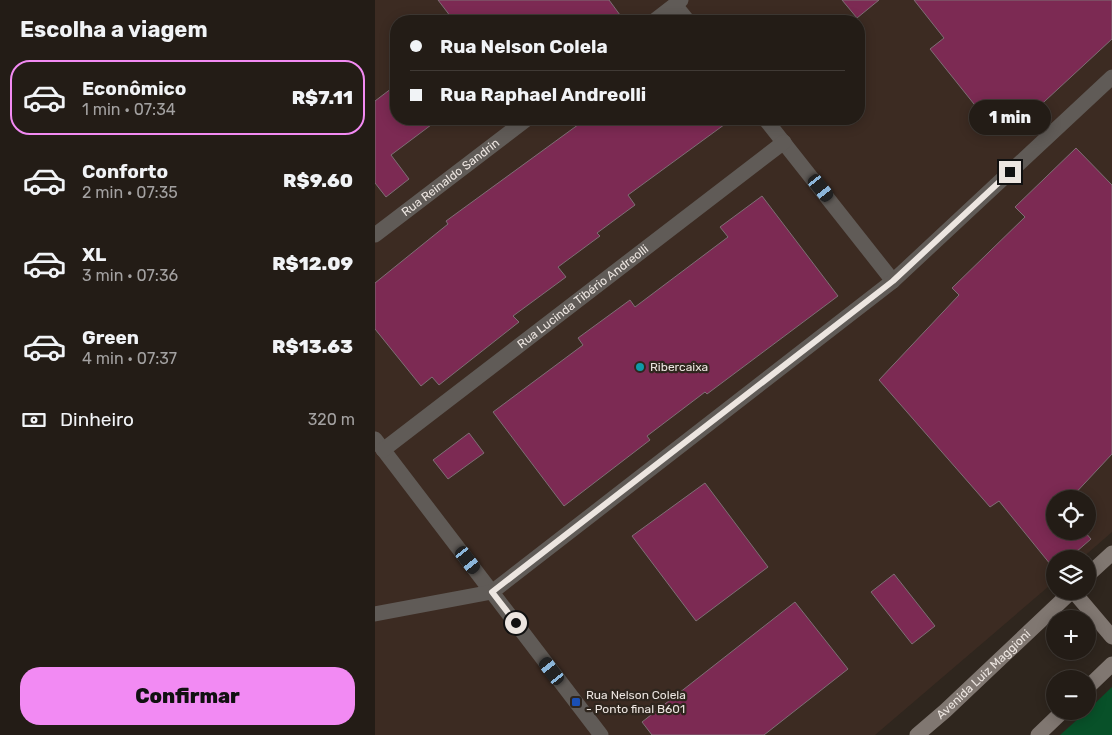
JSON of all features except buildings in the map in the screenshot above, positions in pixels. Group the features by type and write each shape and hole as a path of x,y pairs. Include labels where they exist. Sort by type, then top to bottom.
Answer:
{"street":[{"path":"662,15 678,3 685,15"},
{"path":"375,614 492,592 893,281 1112,77"},
{"name":"Rua Reinaldo Sandrin","path":"375,235 519,125"},
{"path":"770,125 893,281"},
{"name":"Rua Lucinda Tibério Andreolli","path":"379,444 784,142"},
{"path":"379,444 601,735"},
{"path":"1096,568 1112,553"},
{"name":"Avenida Luiz Maggioni","path":"917,735 1062,600"},
{"path":"1080,600 1112,637"},
{"path":"1096,679 1112,664"},
{"path":"1038,735 1054,720"}],"shaded area":[{"path":"375,0 1112,0 1112,532 1091,550 1046,550 1046,589 875,735 375,735"}],"green space":[{"path":"1112,687 1112,735 1060,735 1077,720 1096,720 1096,702"}],"place":[{"name":"Ribercaixa","path":"640,367"},
{"name":"Rua Nelson Colela - Ponto final B601","path":"576,702"}],"route":[{"path":"516,623 492,592 893,281 1010,172"}]}
